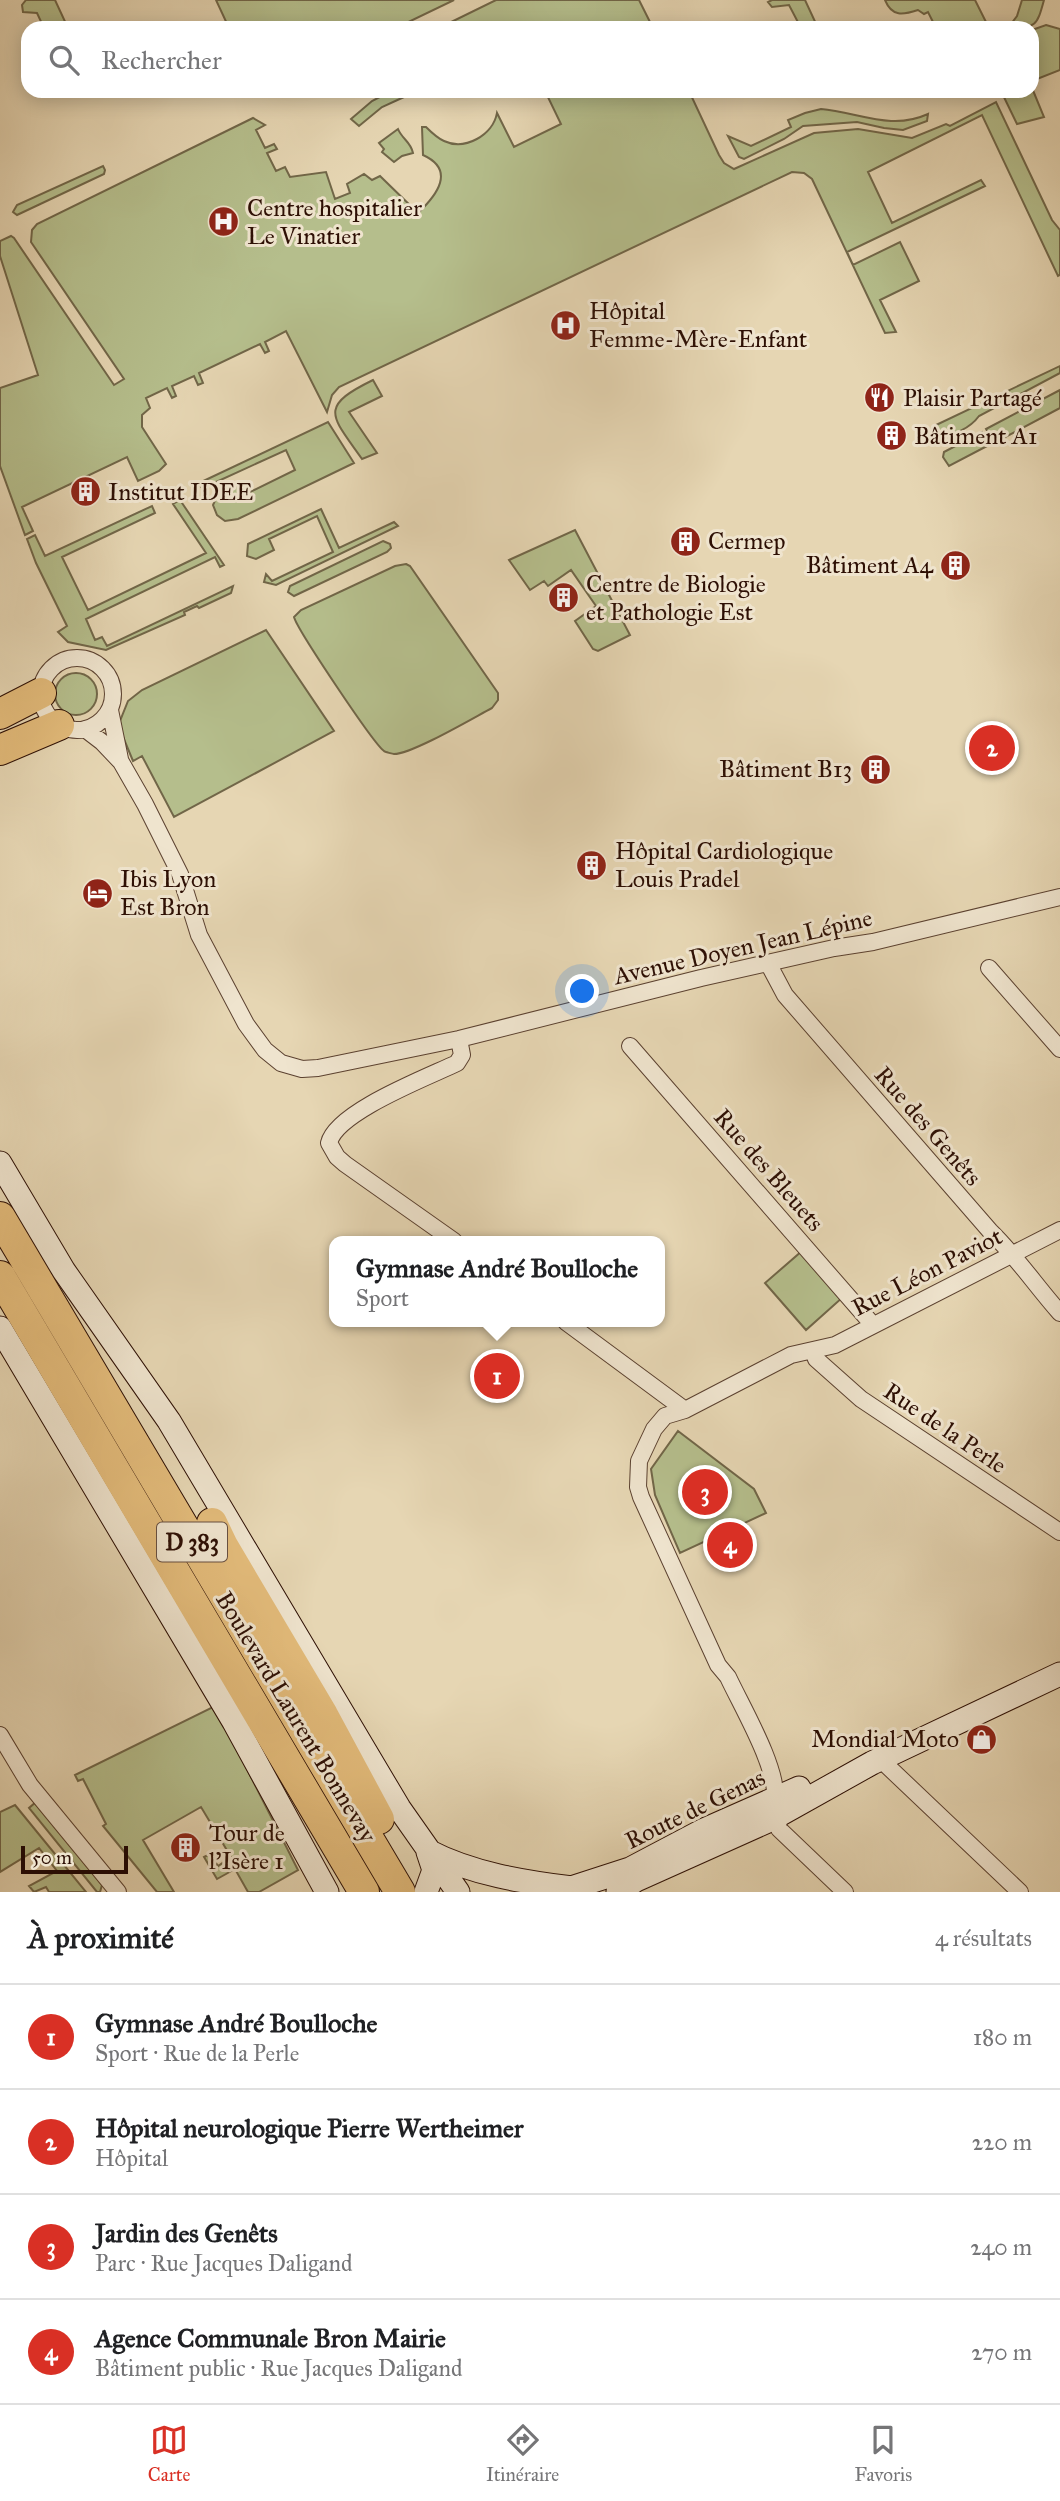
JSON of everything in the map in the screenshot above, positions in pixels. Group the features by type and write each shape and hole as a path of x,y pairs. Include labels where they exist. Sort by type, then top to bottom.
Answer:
{"highway":[{"path":"0,714 41,693"},
{"path":"0,750 72,727"},
{"name":"Boulevard Laurent Bonnevay","path":"0,1217 404,1868"},
{"name":"Boulevard Laurent Bonnevay","path":"0,1276 339,1889"},
{"path":"212,1523 323,1715 404,1868 420,1892"}],"main road":[{"path":"0,1163 64,1271 91,1323 212,1523"},
{"path":"64,1271 169,1422 375,1768 404,1868 458,1892"},
{"path":"0,1328 284,1809 339,1889"},
{"name":"Route de Genas","path":"566,1890 633,1883 692,1856 826,1778 852,1772 1059,1676"},
{"name":"Route de Genas","path":"633,1883 704,1830 776,1807"},
{"path":"404,1868 444,1860 496,1875 566,1890"},
{"path":"404,1868 434,1870 426,1892"}],"street":[{"path":"79,657 99,664 111,681 114,695 110,710 97,724 72,727 46,713 41,693 47,674 61,660 79,657"},
{"name":"Avenue Doyen Jean Lépine","path":"110,710 121,761"},
{"name":"Avenue Doyen Jean Lépine","path":"72,727 102,741 121,761 174,859 187,890 199,935 246,1024 271,1055 291,1067 318,1069 459,1039 768,963 873,942 1060,897"},
{"name":"Rue des Genêts","path":"768,963 785,995 989,1231 1013,1254 1028,1277 1060,1313"},
{"path":"989,968 1057,1039"},
{"path":"447,1236 345,1164 337,1157 329,1143 337,1128 380,1099 457,1063 462,1055 459,1039"},
{"name":"Rue des Bleuets","path":"630,1046 873,1325"},
{"name":"Rue Léon Paviot","path":"776,1807 776,1787 771,1770 728,1677 718,1665 703,1634 638,1487 639,1461 654,1429 665,1416 685,1409 792,1355 835,1345 1060,1230"},
{"path":"573,1327 685,1409"},
{"name":"Rue de la Perle","path":"813,1351 816,1359 861,1399 1060,1532"},
{"path":"0,1735 30,1785 117,1892"},
{"path":"880,1759 1020,1892"},
{"path":"776,1807 779,1829 845,1892"},
{"path":"692,1856 704,1838 704,1830"}],"green space":[{"path":"26,0 55,0 65,21 41,21 37,13 23,12 22,5"},
{"path":"216,0 454,0 410,21 226,21"},
{"path":"496,0 639,0 650,21 453,21"},
{"path":"805,0 815,21 797,21 789,5 772,7 768,2"},
{"path":"885,0 975,0 986,21 932,21 928,12 924,14 918,10 898,13 888,6"},
{"path":"1022,0 1044,0 1036,21 1013,21"},
{"path":"1046,25 1060,29 1060,70 1039,78 1039,28"},
{"path":"378,98 402,98 382,107 359,126 351,119"},
{"path":"548,98 692,98 719,155 724,163 734,169 814,133 858,129 912,138 946,124 950,126 996,102 1052,220 1060,230 1060,275 1058,276 982,115 868,172 892,223 981,180 985,186 847,252 853,265 900,242 919,281 880,300 896,332 885,333 812,179 804,173 792,172 339,387 332,395 327,412 286,331 265,342 269,351 265,353 260,344 199,373 203,383 198,385 194,376 172,386 176,396 172,398 167,388 146,398 150,408 142,415 142,427 166,464 159,471 138,481 127,457 22,507 33,531 25,535 0,466 0,388 38,375 0,256 0,241 11,236 14,238 114,385 124,379 31,242 32,230 37,224 253,118 265,125 256,130 265,148 274,144 277,149 267,153 276,171 285,167 290,177 326,172 335,199 350,193 347,184 364,174 372,180 380,176 418,213 437,191 441,175 433,161 423,155 422,127 426,127 444,141 461,144 484,134 497,113 514,147 561,124"},
{"path":"1004,98 1036,98 1044,117 1017,124"},
{"path":"821,109 888,121 914,119 928,114 927,121 903,130 857,122 803,126 744,159 739,157 728,136 751,146 791,127 788,120"},
{"path":"398,129 413,153 394,162 382,152 384,149 379,143"},
{"path":"103,166 104,174 17,215 13,212 17,205"},
{"path":"1060,366 1060,373 979,416 961,431 944,435 939,434 934,426"},
{"path":"373,380 382,396 349,412 377,453 362,459 337,422 335,413 337,405 344,398"},
{"path":"1060,390 1060,408 994,443 986,429"},
{"path":"328,422 354,463 238,519 225,521 217,515 213,505 218,494 237,485 244,495 295,470 286,450 203,488 197,484"},
{"path":"982,432 989,445 949,466 943,457 944,452"},
{"path":"180,500 224,565 220,567 215,557 86,619 95,640 102,637 107,646 233,586 231,593 199,608 197,606 184,612 185,615 106,650 68,642 58,632 67,626 27,539 35,535 45,556 152,506 155,513 62,557 88,610 206,553 173,504"},
{"path":"321,509 339,548 394,522 398,526 276,585 264,582 266,574 272,581 333,552 317,516 269,539 274,550 256,559 247,556 248,544"},
{"path":"575,530 630,635 598,651 593,649 575,621 596,606 571,570 548,586 544,581 530,590 509,560"},
{"path":"383,541 390,544 391,548 387,552 294,596 288,592 290,586"},
{"path":"406,564 498,693 498,700 492,708 443,735 394,754 384,751 366,728 321,663 294,617 301,610 395,566"},
{"path":"266,630 334,731 174,817 142,756 133,761 121,732 120,721 128,701 142,690"},
{"path":"76,673 91,679 97,694 91,709 76,715 61,709 55,694 61,679"},
{"path":"802,1251 843,1297 806,1330 765,1283"},
{"path":"678,1431 754,1489 766,1513 680,1553 655,1495 651,1469"},
{"path":"215,1706 298,1870 259,1892 248,1892 235,1869 217,1879 204,1857 210,1854 218,1866 231,1857 201,1807 143,1840 174,1892 157,1892 103,1826 106,1824 83,1779 78,1781 75,1775"},
{"path":"36,1802 102,1885 100,1892 97,1892 29,1808"},
{"path":"15,1805 86,1892 49,1892 46,1887 34,1892 29,1886 57,1871 39,1848 0,1872 0,1812"}],"place":[{"name":"Centre hospitalier Le Vinatier","path":"224,222"},
{"name":"Hôpital Femme-Mère-Enfant","path":"566,325"},
{"name":"Plaisir Partagé","path":"880,398"},
{"name":"Bâtiment A1","path":"891,436"},
{"name":"Institut IDEE","path":"85,492"},
{"name":"Cermep","path":"685,541"},
{"name":"Bâtiment A4","path":"956,565"},
{"name":"Centre de Biologie et Pathologie Est","path":"563,598"},
{"name":"Hôpital neurologique Pierre Wertheimer","path":"992,748"},
{"name":"Bâtiment B13","path":"875,769"},
{"name":"Hôpital Cardiologique Louis Pradel","path":"592,865"},
{"name":"Ibis Lyon Est Bron","path":"97,893"},
{"name":"Gymnase André Boulloche","path":"497,1376"},
{"name":"Jardin des Genêts","path":"705,1492"},
{"name":"Agence Communale Bron Mairie","path":"730,1545"},
{"name":"Mondial Moto","path":"982,1739"},
{"name":"Tour de l'Isère 1","path":"186,1847"}]}
